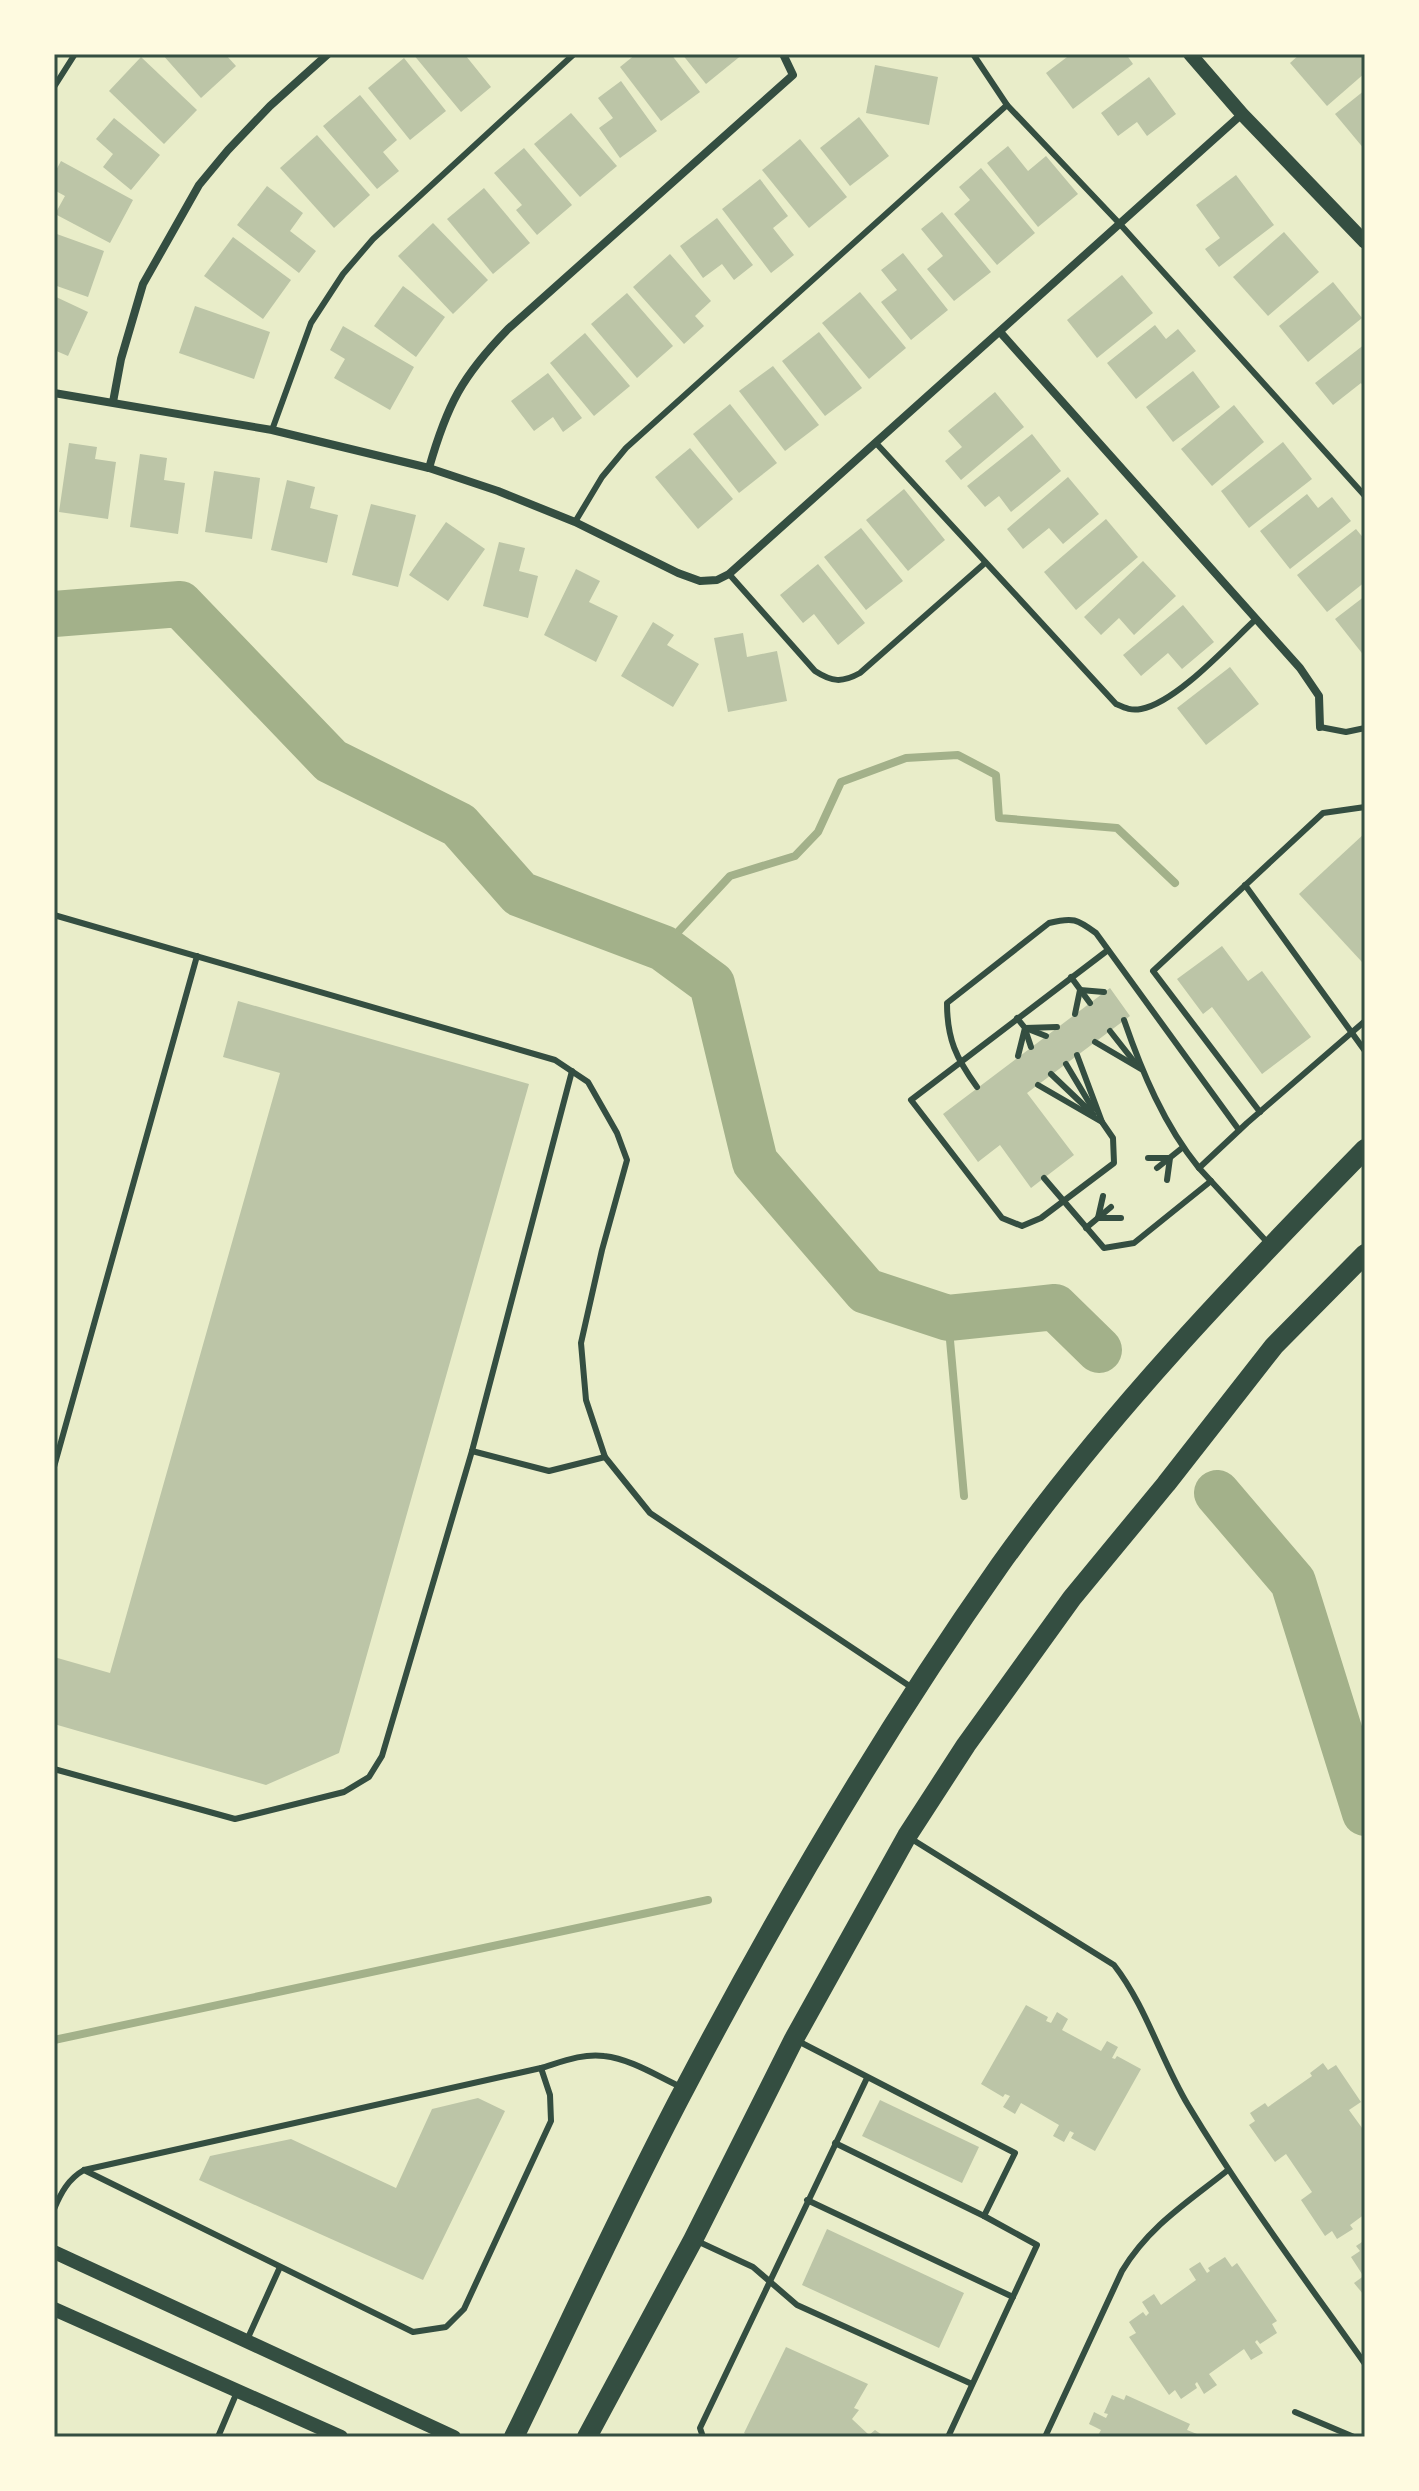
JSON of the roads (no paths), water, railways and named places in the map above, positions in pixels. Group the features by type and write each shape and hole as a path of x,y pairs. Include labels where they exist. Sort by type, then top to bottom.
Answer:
{"main road":[{"path":"514,2437 684,2088 865,1767 1001,1564 1104,1431 1270,1245 1365,1149"},
{"path":"587,2437 693,2240 794,2039 907,1836 966,1745 1072,1598 1274,1346 1365,1254"}],"street":[{"path":"113,402 121,359 143,284 199,185 270,106 328,54"},
{"path":"429,468 440,427 459,387 479,358 793,75 783,54"},
{"path":"1190,54 1242,114 1365,242"},
{"path":"54,393 272,430 429,468 575,522 678,573 700,581 717,580 729,574 1242,114"},
{"path":"1000,332 1300,668 1319,696 1320,727"},
{"path":"54,2252 454,2437"},
{"path":"54,2309 341,2437"}],"lane":[{"path":"54,87 75,54"},
{"path":"272,430 311,323 343,274 373,239 574,54"},
{"path":"973,54 1007,105 1119,223 1365,496"},
{"path":"575,522 602,477 626,448 1007,105"},
{"path":"876,443 1116,704 1128,710 1157,705 1182,687 1256,619"},
{"path":"729,574 815,671 839,682 860,673 985,563"},
{"path":"1320,727 1346,732 1365,728"},
{"path":"1260,1112 1153,971 1323,813 1365,807"},
{"path":"1245,885 1365,1051"},
{"path":"54,915 555,1060 588,1082 617,1133 627,1160 581,1343 586,1400 605,1457 650,1513 916,1691"},
{"path":"977,1087 959,1062 947,1025 947,1003 1049,923 1069,918 1096,933 1239,1130"},
{"path":"1066,1064 1113,1138 1114,1163 1041,1218 1022,1226 1002,1218 911,1100 1108,950"},
{"path":"54,1467 197,956"},
{"path":"1071,977 1090,1003"},
{"path":"1080,990 1104,992"},
{"path":"1075,1014 1080,990"},
{"path":"1017,1018 1025,1028 1031,1047"},
{"path":"1124,1020 1141,1069 1182,1148 1270,1245"},
{"path":"1199,1168 1365,1021"},
{"path":"1025,1028 1057,1027"},
{"path":"1025,1028 1046,1036"},
{"path":"1018,1056 1025,1028"},
{"path":"1110,1031 1141,1069"},
{"path":"1095,1042 1141,1069"},
{"path":"1077,1055 1102,1122"},
{"path":"54,1769 235,1819 344,1792 369,1777 382,1756 472,1451 572,1071"},
{"path":"1051,1074 1102,1122"},
{"path":"1038,1085 1102,1122"},
{"path":"1157,1168 1182,1148"},
{"path":"1148,1158 1170,1158"},
{"path":"1167,1180 1170,1158"},
{"path":"1044,1178 1104,1248 1134,1243 1211,1181"},
{"path":"1098,1218 1103,1196"},
{"path":"1086,1228 1111,1207"},
{"path":"1098,1218 1121,1218"},
{"path":"472,1451 549,1471 605,1457"},
{"path":"907,1836 1114,1965 1128,1983 1186,2103 1228,2170 1365,2364"},
{"path":"794,2039 1015,2153 984,2216"},
{"path":"54,2209 63,2189 84,2170 541,2068 577,2057 601,2055 621,2059 684,2088"},
{"path":"84,2170 413,2332 446,2327 464,2309 551,2121 550,2095 541,2068"},
{"path":"703,2437 700,2428 867,2078"},
{"path":"835,2143 1037,2245 948,2437"},
{"path":"1045,2437 1122,2271 1136,2248 1153,2230 1228,2170"},
{"path":"807,2200 1013,2297"},
{"path":"693,2240 753,2267 797,2305 972,2384"},
{"path":"246,2341 280,2267"},
{"path":"218,2437 237,2392"},
{"path":"1295,2412 1354,2437"}],"waterway":[{"path":"54,614 180,604 331,761 459,825 520,894 663,948 712,984 755,1162 866,1291 948,1318 1055,1307 1099,1350"},
{"path":"663,948 730,876 795,856 818,832 841,782 906,758 958,755 996,775 999,818 1117,828 1175,883"},
{"path":"948,1318 964,1496"},
{"path":"1217,1493 1293,1582 1365,1813"},
{"path":"54,2040 708,1900"}]}
